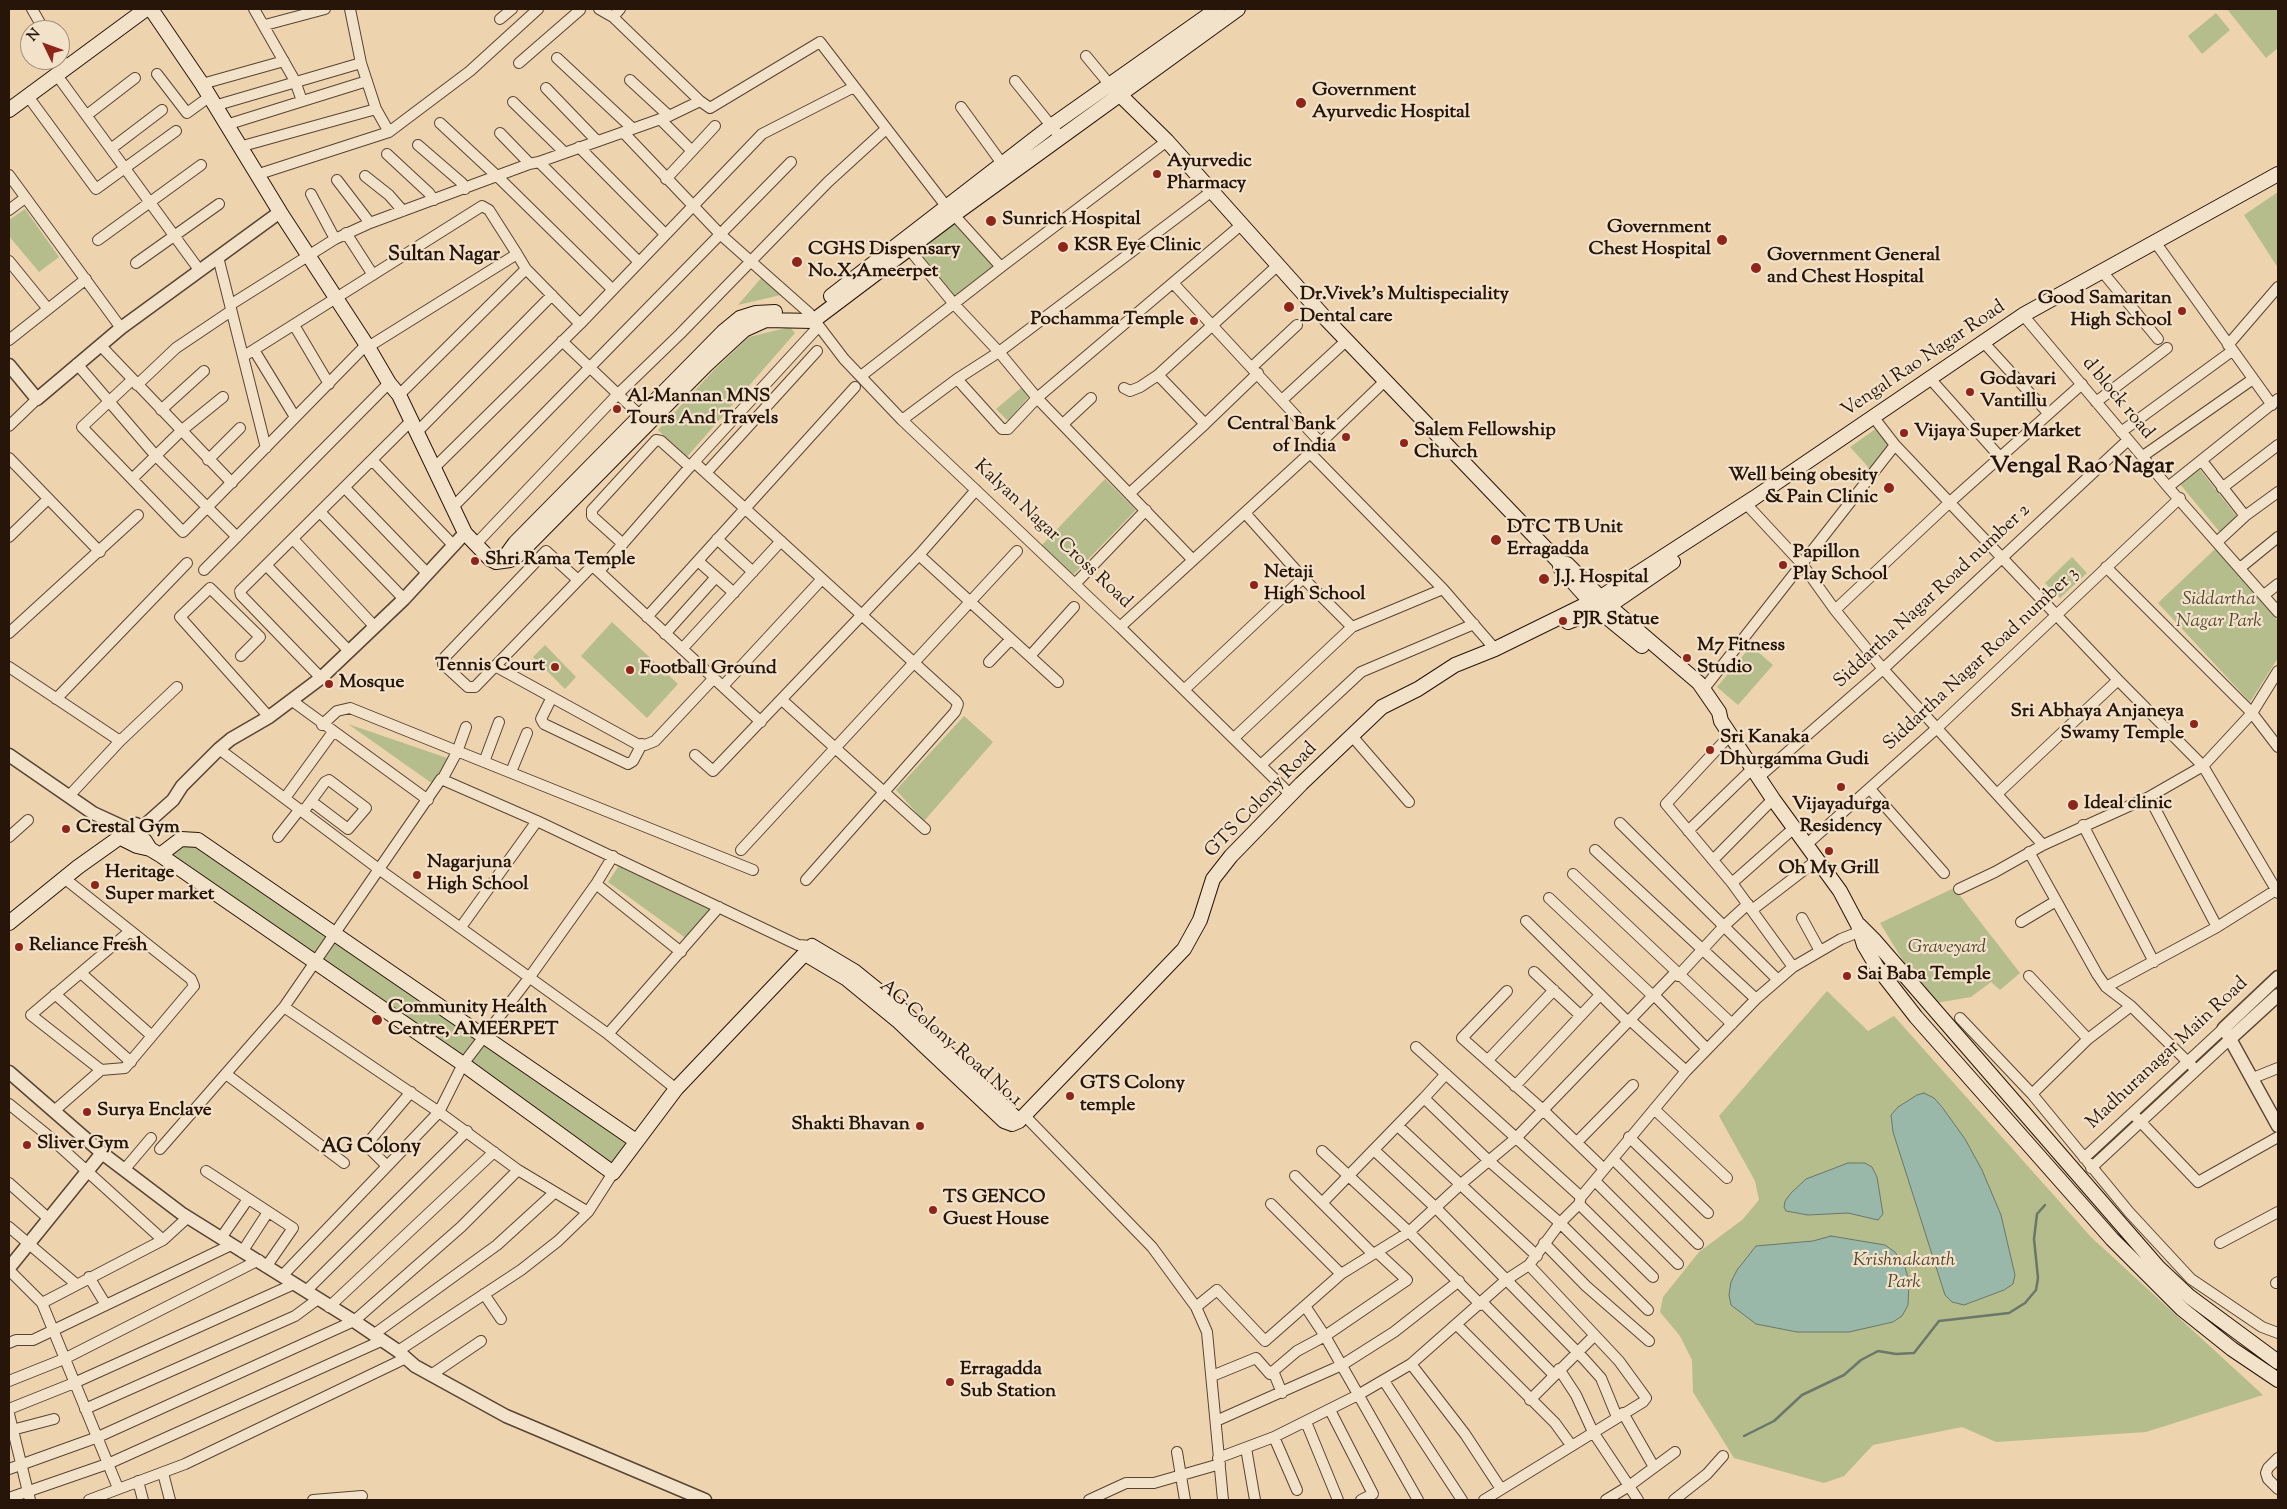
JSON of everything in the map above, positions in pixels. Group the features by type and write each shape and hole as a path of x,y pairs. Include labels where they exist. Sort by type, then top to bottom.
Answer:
{"main road":[{"path":"70,60 146,9"},
{"path":"151,9 202,84 256,175 367,346 389,384 399,395 454,506 465,533 490,559 502,561 515,543 645,420 717,339 740,318 768,312 813,321 909,249 951,210"},
{"path":"1006,169 1061,138 1115,90 1217,9"},
{"path":"813,321 951,210 1006,169 1051,126 1115,90 1238,9"},
{"path":"9,110 56,70"},
{"path":"1115,90 1168,141 1277,266 1559,562 1567,564 1600,604 1694,689 1702,690 1794,828 1840,890 1877,967 1916,1017 2112,1240 2182,1309 2232,1349 2278,1380"},
{"name":"Vengal Rao Nagar Road","path":"2163,241 2278,174"},
{"name":"Vengal Rao Nagar Road","path":"1600,604 1754,498 2026,318 2141,252 2278,183"},
{"name":"Vengal Rao Nagar Road","path":"1600,604 1878,423 2026,318 2105,275 2141,252"},
{"name":"GTS Colony Road","path":"1022,1119 1184,949 1200,920 1213,879 1230,856 1291,794 1391,701 1455,665 1600,604"},
{"name":"GTS Colony Road","path":"1447,671 1456,671 1600,604"},
{"path":"9,923 64,878 99,863 128,835 463,1064 613,1173 676,1089 805,948"},
{"path":"155,852 181,839 198,840 335,935 485,1035 636,1141"},
{"path":"1860,929 2158,1267 2190,1297 2278,1362"},
{"name":"AG Colony Road No.1","path":"805,948 897,1020 1004,1121 1012,1124 1022,1119"}],"street":[{"path":"32,9 38,20"},
{"path":"254,9 265,24 294,81 302,102"},
{"path":"265,24 325,9"},
{"path":"350,9 361,63 376,109 389,132"},
{"path":"500,19 512,9"},
{"path":"256,175 389,132 470,71 538,9"},
{"path":"519,63 580,9"},
{"path":"599,9 613,17 700,101 710,108 820,42 951,210 1002,267"},
{"path":"613,17 620,9"},
{"path":"1086,56 1115,90"},
{"name":"Kalyan Nagar Cross Road","path":"557,58 627,130 666,179 720,234 813,321 844,359 902,420 1120,626 1245,513 1386,380"},
{"path":"202,84 284,61"},
{"path":"157,74 188,113 211,101 361,63"},
{"path":"63,70 87,115 200,271"},
{"path":"87,115 135,78"},
{"path":"630,80 665,117 692,151"},
{"path":"226,125 367,81"},
{"path":"1015,81 1061,138"},
{"path":"435,467 580,324 762,134 854,87"},
{"path":"546,88 597,141"},
{"path":"28,95 96,190 176,131"},
{"path":"517,254 367,346 183,532 82,426 176,348 308,254 346,233 564,152 665,117 700,101"},
{"path":"513,102 564,152"},
{"path":"961,107 1006,169"},
{"path":"239,147 376,109"},
{"path":"112,148 162,110"},
{"path":"440,123 612,289"},
{"path":"666,179 715,126"},
{"path":"475,545 617,395 828,182 886,129"},
{"path":"500,133 535,163 639,262"},
{"path":"861,376 1168,141"},
{"path":"418,144 462,183 465,189"},
{"path":"580,147 665,234"},
{"path":"387,154 429,193 434,200"},
{"path":"454,506 791,162"},
{"path":"98,240 200,164"},
{"path":"9,175 121,328"},
{"path":"365,176 389,196 403,211"},
{"path":"337,180 370,223"},
{"path":"902,420 999,352 1212,191"},
{"path":"311,194 335,239"},
{"path":"9,210 25,198"},
{"path":"136,263 219,204"},
{"path":"244,356 336,300 482,206 489,210 526,269 580,324"},
{"path":"9,426 76,364 121,328 280,212"},
{"path":"958,379 1002,429 1008,429 1037,398 1242,225"},
{"path":"346,233 373,276"},
{"path":"2163,241 2230,348 2253,379 2275,402 2168,487"},
{"path":"909,249 954,304 999,352 1037,398 1192,559"},
{"path":"218,257 266,448"},
{"path":"9,261 48,309"},
{"path":"1124,388 1130,391 1140,388 1158,375 1277,266"},
{"path":"399,395 526,269"},
{"path":"2105,275 2158,339"},
{"path":"9,340 86,279"},
{"path":"1173,283 1320,442"},
{"path":"2122,432 2230,348 2278,287"},
{"path":"321,678 241,595 240,591 294,540 372,460 414,426 552,295"},
{"name":"d block road","path":"2026,318 2168,487 2180,498 2278,612"},
{"path":"600,570 813,321"},
{"path":"294,325 329,384"},
{"path":"1130,493 1205,424 1297,325"},
{"path":"1282,400 1347,340"},
{"path":"562,342 645,420"},
{"path":"100,345 232,483"},
{"path":"1986,345 2048,414"},
{"path":"2096,402 2167,348"},
{"path":"254,350 296,417"},
{"path":"706,473 817,351"},
{"path":"76,364 155,455 238,537"},
{"path":"9,365 37,399"},
{"path":"161,410 204,371"},
{"path":"1158,375 1205,424"},
{"path":"2143,456 2253,379"},
{"path":"1934,383 2000,457"},
{"path":"204,570 389,384"},
{"path":"1835,610 1950,502 2082,384"},
{"path":"647,617 855,387"},
{"path":"132,479 181,431 223,397"},
{"path":"1063,424 1091,398"},
{"path":"1878,423 1895,445 2057,613 2118,680 2204,766 2277,892 2154,962 2106,986"},
{"path":"208,460 240,428"},
{"path":"623,544 592,516 592,510 656,440 661,441 706,473 958,704 957,709 806,880"},
{"name":"Siddartha Nagar Road number 2","path":"1688,830 1883,669 2128,440"},
{"path":"1702,690 1895,445"},
{"path":"2222,488 2278,445"},
{"path":"1310,452 1443,589 1495,649"},
{"path":"9,458 100,552"},
{"path":"372,460 454,546"},
{"path":"2202,461 2245,516"},
{"path":"345,488 427,573"},
{"path":"695,755 713,771 919,555 976,490"},
{"path":"2217,542 2245,516 2278,492"},
{"name":"Siddartha Nagar Road number 3","path":"1806,845 1936,729 2180,498"},
{"path":"9,537 48,499"},
{"path":"1750,508 1802,564 1835,610 1883,669 2043,845"},
{"path":"1075,584 1146,510"},
{"path":"321,513 404,599"},
{"path":"1245,513 1303,578 1352,627"},
{"path":"9,633 100,552 138,515"},
{"path":"9,756 128,835 168,794 182,786 231,739 269,717 321,678 404,599 465,533"},
{"path":"2240,568 2278,537"},
{"path":"718,539 753,572"},
{"path":"294,540 374,627"},
{"path":"682,650 781,541"},
{"path":"578,580 546,551 443,659 445,665 471,688 477,686 495,666 578,580 590,567 594,566 761,722"},
{"path":"741,850 1017,551"},
{"path":"919,555 1058,682"},
{"path":"698,561 734,593"},
{"path":"56,699 187,563"},
{"path":"267,566 349,651"},
{"path":"2106,567 2252,713 2278,747"},
{"path":"665,634 716,577"},
{"path":"1185,689 1303,578"},
{"path":"723,686 822,579"},
{"path":"2264,595 2278,584"},
{"path":"241,656 260,637 210,588 180,617 269,717"},
{"path":"1234,738 1352,627 1443,589"},
{"path":"1030,656 1074,607"},
{"path":"1261,765 1361,672 1474,624"},
{"path":"1120,626 1291,794"},
{"path":"989,662 1011,639"},
{"path":"495,666 642,744 656,741 714,678"},
{"path":"9,667 120,741"},
{"path":"1959,890 2083,825 2149,797 2204,766 2252,713 2278,671"},
{"path":"1997,794 2118,680"},
{"path":"68,796 176,686"},
{"path":"552,697 541,719 544,724 628,764 633,761 642,744"},
{"path":"291,700 322,725 428,800"},
{"path":"782,700 925,829"},
{"path":"322,725 337,711 350,708 753,870"},
{"path":"484,762 499,722"},
{"path":"160,1149 284,1007 316,963 428,800 439,780 443,778 457,752 466,727"},
{"path":"285,798 333,732"},
{"path":"511,772 526,733"},
{"path":"1731,734 1666,804 1732,883 1793,967"},
{"path":"1352,736 1410,802"},
{"path":"219,749 380,870 608,1034 676,1089"},
{"path":"443,778 537,820 805,948"},
{"path":"278,837 329,780 366,807 350,829 311,802"},
{"path":"1870,789 1944,873"},
{"path":"2149,797 2217,927"},
{"path":"1713,860 1774,799"},
{"path":"9,837 28,820"},
{"path":"462,928 537,820"},
{"path":"1620,823 1778,980"},
{"path":"335,836 343,825"},
{"path":"2083,825 2154,962"},
{"path":"1732,883 1794,828"},
{"path":"1596,850 1756,999"},
{"path":"2030,852 2097,974 2106,986 2131,1006 2195,1069"},
{"path":"282,1276 439,1112 463,1064 529,978 596,884 612,856"},
{"path":"1196,1307 1218,1290 1265,1341 1341,1274 1410,1232 1461,1184 1516,1138 1653,996 1725,926 1817,860"},
{"path":"1573,874 1732,1024"},
{"path":"54,1111 101,1070 125,1068 194,986 191,980 64,878"},
{"path":"596,884 681,952"},
{"path":"1548,898 1707,1049"},
{"path":"2021,922 2056,901"},
{"path":"608,1034 719,907"},
{"path":"1802,918 1820,951"},
{"path":"1526,921 1600,995 1686,1071"},
{"path":"1089,1500 1126,1483 1154,1483 1219,1461 1330,1410 1411,1364 1482,1304 1506,1280 1529,1265 1560,1222 1580,1200 1629,1137 1686,1071 1756,999 1793,967 1860,929"},
{"path":"101,1070 31,1015 82,974 130,931"},
{"path":"1534,972 1580,1015"},
{"path":"82,974 152,1036"},
{"path":"2030,976 2088,1039"},
{"name":"Madhuranagar Main Road","path":"2091,1168 2195,1069 2278,977"},
{"path":"1488,1060 1554,990"},
{"path":"1507,992 1462,1038 1543,1110 1604,1169"},
{"path":"55,994 131,1062"},
{"name":"Madhuranagar Main Road","path":"2084,1158 2188,1062 2278,994"},
{"path":"1515,1086 1600,995"},
{"path":"2032,1094 2088,1039 2131,1006"},
{"path":"284,1007 411,1092 518,1170 588,1212"},
{"path":"1960,1018 2032,1094 2091,1168 2190,1279 2262,1327 2278,1333"},
{"path":"2228,1033 2278,1126"},
{"path":"1416,1047 1516,1138 1580,1200 1653,1278"},
{"path":"2253,1078 2278,1068"},
{"path":"9,1072 102,1153 187,1218 354,1321 431,1375 506,1416 705,1500"},
{"path":"226,1074 344,1163"},
{"path":"1322,1203 1446,1074"},
{"path":"1577,1142 1633,1085"},
{"path":"387,1166 366,1145 411,1092"},
{"path":"1424,1098 1489,1161 1560,1222 1648,1310"},
{"path":"9,1104 87,1170 163,1240"},
{"path":"1654,1109 1727,1178"},
{"path":"2132,1114 2198,1182 2278,1136"},
{"path":"1022,1119 1152,1247 1196,1307 1207,1332 1224,1500"},
{"path":"1398,1126 1537,1256"},
{"path":"306,1291 467,1132"},
{"path":"1629,1137 1708,1213"},
{"path":"124,1170 152,1138"},
{"path":"1374,1150 1436,1208 1601,1378 1620,1415 1654,1467"},
{"path":"1322,1151 1410,1232 1482,1304 1557,1372 1576,1395 1593,1432 1638,1500"},
{"path":"329,1307 494,1152"},
{"path":"102,1153 9,1269 42,1303 85,1409 110,1463 118,1488"},
{"path":"1613,1158 1698,1244"},
{"path":"9,1469 98,1436 354,1321 461,1227 518,1170"},
{"path":"9,1382 64,1359 262,1264 293,1228 206,1171"},
{"path":"89,1500 163,1472 402,1355 558,1242 588,1212 613,1173"},
{"path":"1212,1376 1256,1358 1269,1374 1297,1352 1325,1336 1407,1280 1322,1203 1296,1176"},
{"path":"1595,1181 1678,1264"},
{"path":"9,1183 50,1219"},
{"path":"9,1498 29,1497 110,1463 377,1338 496,1245 554,1193"},
{"path":"231,1245 248,1199"},
{"path":"1271,1204 1341,1274"},
{"path":"9,1343 16,1340 33,1340 231,1245 268,1212"},
{"path":"2220,1243 2278,1212"},
{"path":"42,1303 163,1240 187,1218"},
{"path":"9,1228 76,1284"},
{"path":"1544,1243 1586,1286 1649,1341"},
{"path":"1484,1500 1643,1402 1646,1398 1619,1361 1529,1265"},
{"path":"89,1277 106,1306"},
{"path":"1216,1422 1342,1365 1394,1332 1459,1281"},
{"path":"9,1409 294,1284"},
{"path":"484,1294 501,1319"},
{"path":"85,1409 295,1316 318,1300"},
{"path":"1305,1306 1342,1365 1418,1500"},
{"path":"1457,1326 1555,1423 1571,1445"},
{"path":"1530,1400 1594,1336"},
{"path":"431,1375 481,1341"},
{"path":"1411,1364 1465,1434 1501,1489"},
{"path":"1273,1371 1282,1393"},
{"path":"1384,1381 1462,1500"},
{"path":"1330,1410 1372,1494 1361,1500"},
{"path":"9,1414 29,1497"},
{"path":"12,1430 54,1419"},
{"path":"1306,1422 1338,1500"},
{"path":"1274,1437 1297,1490"},
{"path":"1246,1448 1255,1500"},
{"path":"1177,1452 1184,1500"},
{"path":"1606,1500 1629,1486 1675,1452"},
{"path":"1674,1500 1707,1474 1723,1456"},
{"path":"2278,1458 2268,1468 2266,1473 2268,1479 2278,1489"},
{"path":"163,1472 170,1500"},
{"path":"138,1482 142,1500"},
{"path":"313,1500 316,1498 361,1499"}],"green space":[{"path":"2227,9 2278,9 2278,48 2266,58"},
{"path":"2216,13 2230,30 2202,54 2188,36"},
{"path":"2278,192 2278,268 2244,215"},
{"path":"25,209 59,257 39,272 9,236 9,220"},
{"path":"958,219 999,266 954,303 913,251"},
{"path":"763,276 781,295 738,305"},
{"path":"790,327 795,333 686,458 658,430 714,370 749,337"},
{"path":"1022,387 1031,394 1008,421 996,409"},
{"path":"1877,428 1890,444 1870,469 1850,447"},
{"path":"2197,466 2238,518 2223,536 2179,483"},
{"path":"1105,479 1136,510 1072,576 1041,546"},
{"name":"Siddartha Nagar Park","path":"2215,549 2278,621 2278,658 2250,702 2158,603"},
{"path":"2072,557 2087,573 2060,598 2045,583"},
{"name":"Football Ground","path":"612,622 678,684 647,718 581,656"},
{"name":"Tennis Court","path":"545,645 576,677 565,689 533,657"},
{"path":"1751,646 1773,665 1738,705 1717,687"},
{"path":"964,716 993,742 924,821 896,790"},
{"path":"348,724 450,759 433,784"},
{"path":"198,840 636,1141 613,1173 160,855"},
{"path":"620,864 711,907 687,939 608,882"},
{"name":"Graveyard","path":"1954,888 2020,973 2000,990 1991,982 1971,997 1936,1003 1913,977 1880,923"},
{"name":"Krishnakanth Park","path":"1827,991 1868,1031 1894,1016 2091,1237 2263,1395 2146,1432 1996,1442 1962,1427 1873,1445 1844,1476 1824,1483 1734,1458 1693,1392 1692,1360 1680,1336 1660,1312 1663,1297 1699,1252 1742,1220 1759,1200 1755,1181 1719,1116"}],"shaded area":[{"path":"1924,1093 1934,1098 1942,1107 1965,1139 1982,1170 2001,1215 2015,1275 2013,1284 2004,1290 1964,1305 1952,1302 1945,1295 1893,1132 1891,1115 1898,1107 1917,1095"},
{"path":"1848,1163 1865,1163 1872,1167 1877,1177 1883,1214 1878,1220 1848,1213 1808,1215 1786,1211 1784,1207 1785,1201 1806,1179"},
{"path":"1831,1236 1885,1245 1895,1252 1905,1267 1909,1281 1908,1305 1902,1316 1893,1322 1849,1332 1797,1332 1756,1324 1731,1305 1729,1295 1731,1282 1737,1270 1756,1246 1813,1241"}],"waterway":[{"path":"1744,1436 1774,1421 1802,1395 1844,1375 1861,1360 1878,1351 1896,1354 1914,1353 1939,1321 2009,1313 2025,1303 2036,1290 2038,1278 2034,1239 2037,1214 2045,1205"}],"place":[{"name":"Government Ayurvedic Hospital","path":"1301,103"},
{"name":"Ayurvedic Pharmacy","path":"1157,174"},
{"name":"Sunrich Hospital","path":"991,221"},
{"name":"Government Chest Hospital","path":"1722,240"},
{"name":"KSR Eye Clinic","path":"1063,247"},
{"name":"CGHS Dispensary No.X,Ameerpet","path":"797,262"},
{"name":"Government General and Chest Hospital","path":"1756,268"},
{"name":"Dr.Vivek's Multispeciality Dental care","path":"1289,307"},
{"name":"Good Samaritan High School","path":"2182,311"},
{"name":"Pochamma Temple","path":"1194,321"},
{"name":"Godavari Vantillu","path":"1970,392"},
{"name":"Al-Mannan MNS Tours And Travels","path":"617,409"},
{"name":"Vijaya Super Market","path":"1904,433"},
{"name":"Central Bank of India","path":"1346,437"},
{"name":"Salem Fellowship Church","path":"1404,443"},
{"name":"Well being obesity & Pain Clinic","path":"1889,488"},
{"name":"DTC TB Unit Erragadda","path":"1496,540"},
{"name":"Shri Rama Temple","path":"475,561"},
{"name":"Papillon Play School","path":"1783,565"},
{"name":"J.J. Hospital","path":"1544,579"},
{"name":"Netaji High School","path":"1254,585"},
{"name":"PJR Statue","path":"1563,621"},
{"name":"M7 Fitness Studio","path":"1687,658"},
{"name":"Tennis Court","path":"555,667"},
{"name":"Football Ground","path":"630,670"},
{"name":"Mosque","path":"329,684"},
{"name":"Sri Abhaya Anjaneya Swamy Temple","path":"2194,724"},
{"name":"Sri Kanaka Dhurgamma Gudi","path":"1710,750"},
{"name":"Vijayadurga Residency","path":"1841,787"},
{"name":"Ideal clinic","path":"2073,805"},
{"name":"Crestal Gym","path":"66,829"},
{"name":"Oh My Grill","path":"1829,851"},
{"name":"Nagarjuna High School","path":"417,875"},
{"name":"Heritage Super market","path":"95,885"},
{"name":"Reliance Fresh","path":"19,947"},
{"name":"Sai Baba Temple","path":"1847,976"},
{"name":"Community Health Centre, AMEERPET","path":"377,1020"},
{"name":"GTS Colony temple","path":"1070,1096"},
{"name":"Surya Enclave","path":"87,1112"},
{"name":"Shakti Bhavan","path":"920,1126"},
{"name":"Sliver Gym","path":"27,1145"},
{"name":"TS GENCO Guest House","path":"933,1210"},
{"name":"Erragadda Sub Station","path":"950,1382"}],"district":[{"name":"Sultan Nagar","path":"444,257"},
{"name":"Vengal Rao Nagar","path":"2082,468"},
{"name":"AG Colony","path":"371,1149"}]}
